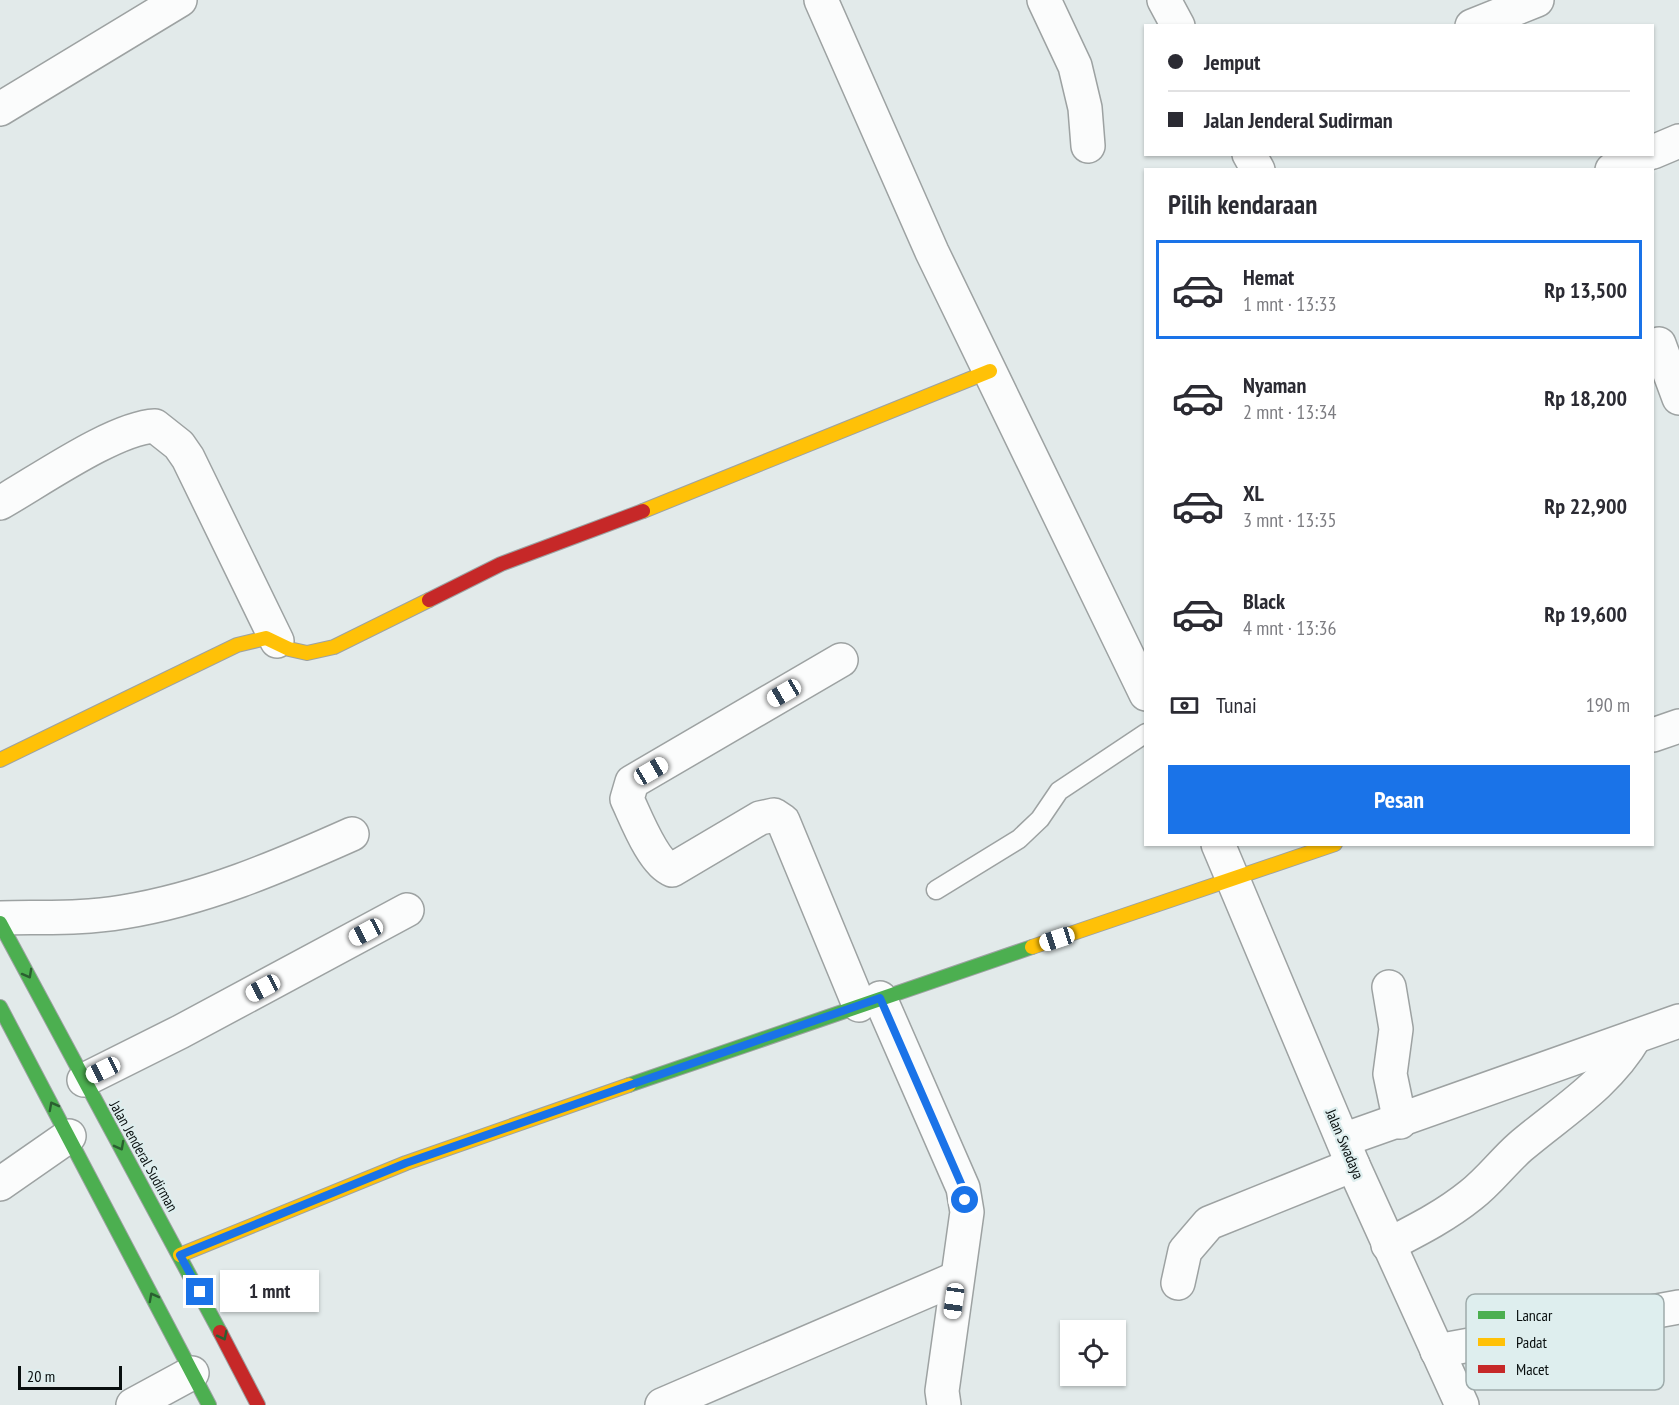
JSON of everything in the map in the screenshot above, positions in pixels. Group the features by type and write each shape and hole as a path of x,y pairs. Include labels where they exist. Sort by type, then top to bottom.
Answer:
{"main road":[{"path":"0,760 237,645 266,638 277,640 289,649 307,653 334,647 501,564 659,505 990,371"},
{"path":"180,1255 406,1163 870,1001 1329,846"},
{"name":"Jalan Jenderal Sudirman","path":"0,923 180,1255 258,1405"},
{"path":"0,1007 209,1405"}],"street":[{"path":"0,109 180,0"},
{"path":"821,0 932,252 1144,690"},
{"path":"1044,0 1075,66 1085,108 1088,146"},
{"path":"1164,0 1177,24"},
{"path":"1477,24 1537,0"},
{"path":"1654,152 1679,141"},
{"path":"1616,168 1643,156"},
{"path":"1664,343 1679,398"},
{"path":"0,503 119,434 141,427 155,426 179,445 188,458 277,640"},
{"path":"841,660 632,782 627,800 657,857 664,867 672,870 760,818 774,815 783,821 963,1188 967,1212 942,1392 944,1405"},
{"path":"1654,735 1679,726"},
{"path":"0,918 122,912 202,895 280,867 352,834"},
{"name":"Jalan Swadaya","path":"1219,846 1235,879 1348,1153 1462,1405"},
{"path":"84,1080 180,1032 407,910"},
{"path":"1389,987 1396,1029 1390,1074 1400,1122"},
{"path":"1178,1282 1185,1251 1209,1223 1348,1153 1400,1122 1679,1021"},
{"path":"1388,1245 1432,1222 1472,1195 1519,1148 1604,1080 1622,1060 1635,1037"},
{"path":"0,1184 69,1136"},
{"path":"678,1402 957,1278"},
{"path":"1664,1310 1679,1307"},
{"path":"1437,1350 1466,1345"},
{"path":"133,1405 192,1372"}],"lane":[{"path":"936,890 1018,838 1040,819 1059,791 1144,734"}],"traffic: fast":[{"path":"0,923 220,1332"},
{"path":"629,1085 1032,947"},
{"path":"0,1007 209,1405"}],"traffic: slow":[{"path":"643,511 990,371"},
{"path":"0,760 237,645 266,638 289,649 307,653 334,647 429,600"},
{"path":"1032,947 1329,846"},
{"path":"180,1255 406,1163 629,1085"}],"traffic: jam":[{"path":"429,600 501,564 643,511"},
{"path":"220,1332 258,1405"}],"route":[{"path":"200,1292 180,1255 406,1163 880,998 963,1188 965,1200"}]}
